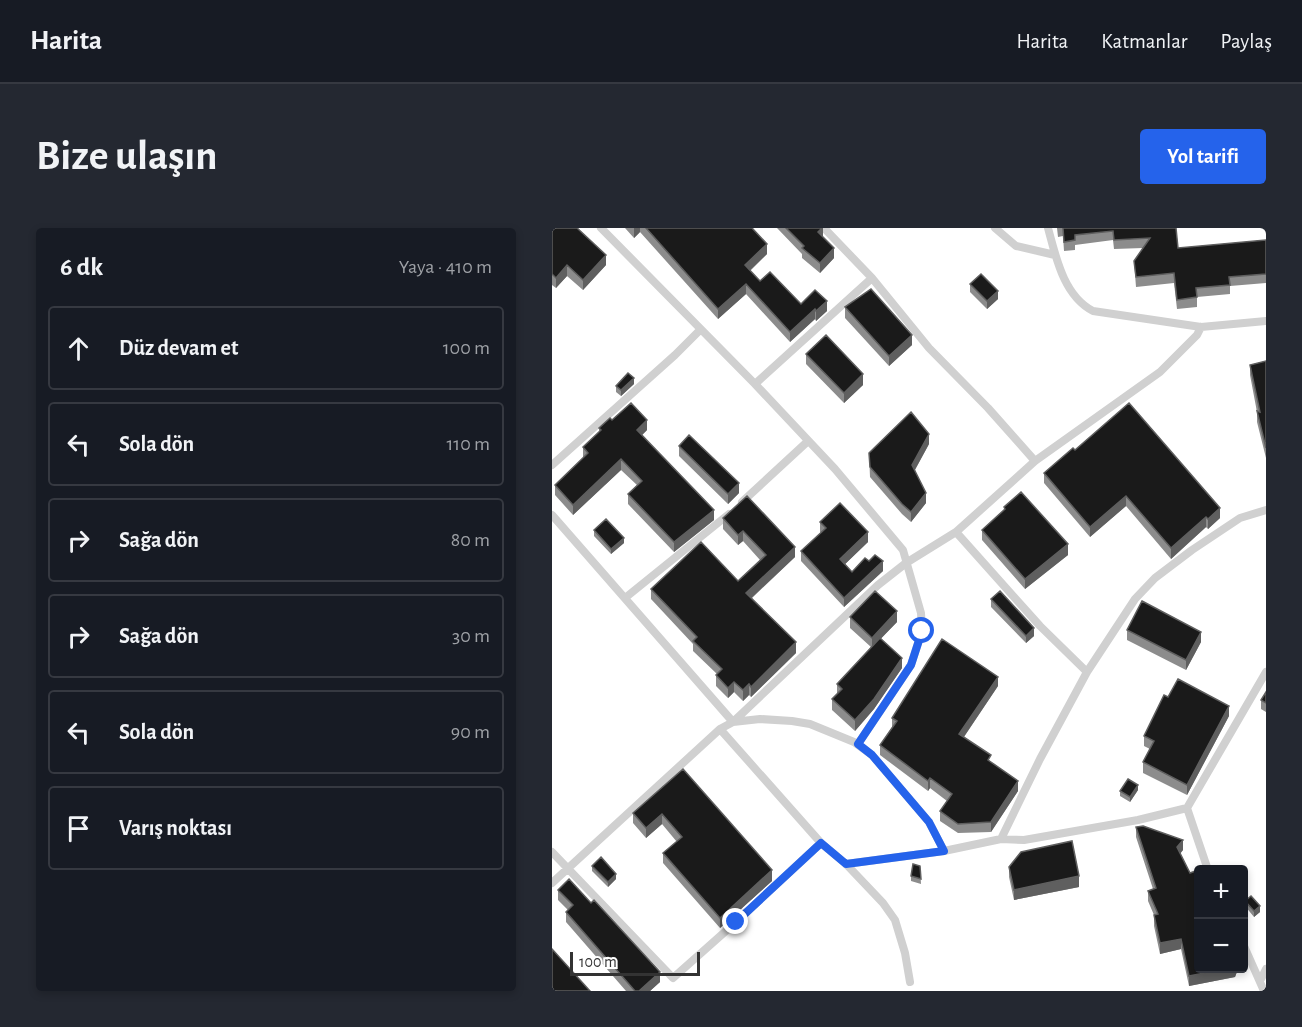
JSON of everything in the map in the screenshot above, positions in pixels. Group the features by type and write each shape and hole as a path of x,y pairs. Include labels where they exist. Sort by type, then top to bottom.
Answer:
{"street":[{"path":"602,228 835,469 903,549 921,613 922,631 911,665 858,744"},
{"path":"824,228 872,279 929,348 988,408 1035,461"},
{"path":"995,228 1016,246 1055,255"},
{"path":"1048,228 1055,255 1069,290 1084,306 1093,311 1201,327 1266,321"},
{"path":"755,384 872,279"},
{"path":"552,883 720,729 733,722 878,585 906,563 956,532 1035,461 1160,372 1197,335 1201,327"},
{"path":"552,465 675,356 700,330"},
{"path":"625,598 720,523 807,442"},
{"path":"1001,839 1040,759 1087,672 1135,599 1155,578 1240,518 1266,510"},
{"path":"552,515 733,722"},
{"path":"956,532 1040,626 1087,672"},
{"path":"846,864 944,851 1001,839 1024,840 1138,820 1187,808 1266,672"},
{"path":"733,722 760,719 810,724 858,744 872,755 929,822 944,851"},
{"path":"720,729 821,843 846,864 883,903 895,920 905,953 910,982"},
{"path":"1187,808 1206,865"},
{"path":"552,852 673,978 821,843"},
{"path":"1248,955 1264,991"},
{"path":"1260,981 1266,969"}],"building":[{"path":"552,228 577,228 606,255 583,280 567,265 556,278 552,274"},
{"path":"646,228 752,228 767,244 745,265 760,281 770,272 801,304 815,290 827,301 790,332 746,284 718,309"},
{"path":"786,228 822,228 818,232 834,248 820,263 802,248 804,246"},
{"path":"1063,228 1176,228 1178,248 1266,240 1266,274 1229,277 1230,285 1196,288 1197,297 1177,300 1174,273 1136,277 1134,261 1150,238 1114,240 1113,231 1075,235 1075,240 1064,242"},
{"path":"981,274 998,291 987,301 970,284"},
{"path":"871,289 912,335 889,356 845,307"},
{"path":"826,335 863,374 844,393 806,354"},
{"path":"1266,361 1266,448 1257,411 1260,412 1250,365"},
{"path":"628,373 634,378 621,390 616,386"},
{"path":"631,403 647,420 637,430 714,510 674,542 628,494 642,481 621,459 573,505 555,485 588,453 583,447 601,430 599,428"},
{"path":"1129,403 1220,508 1208,519 1206,517 1171,548 1126,496 1090,527 1044,473 1073,448 1075,450"},
{"path":"911,412 929,434 912,465 926,493 911,512 870,467 869,453"},
{"path":"689,435 739,483 728,494 679,446"},
{"path":"1021,492 1068,544 1025,579 982,530"},
{"path":"747,496 795,547 746,593 796,642 751,687 749,684 743,690 734,682 728,688 716,675 722,669 693,641 697,637 651,589 701,542 738,581 766,555 743,531 738,535 723,518"},
{"path":"840,503 868,532 840,559 852,572 865,558 869,561 875,555 883,561 844,598 801,551 826,528 820,522"},
{"path":"606,519 624,538 611,549 594,530"},
{"path":"875,591 897,611 872,638 850,617"},
{"path":"1000,591 1034,628 1026,636 991,599"},
{"path":"1142,601 1201,632 1186,660 1127,630"},
{"path":"880,638 902,658 874,699 855,720 832,699 842,689 837,684"},
{"path":"942,639 998,677 959,734 991,755 988,760 1018,781 991,822 958,824 940,811 952,794 930,778 928,781 880,745 897,721 892,718"},
{"path":"1178,679 1229,706 1187,785 1143,762 1154,741 1144,736 1164,695 1168,697"},
{"path":"1266,692 1266,703 1261,700"},
{"path":"683,769 772,870 720,918 663,853 682,837 662,814 646,828 633,813"},
{"path":"1128,779 1138,785 1130,797 1120,791"},
{"path":"1143,826 1183,840 1177,847 1190,873 1194,872 1194,973 1204,973 1189,976 1181,939 1160,943 1154,915 1158,914 1148,891 1156,888 1136,827"},
{"path":"1072,841 1079,876 1014,890 1009,867 1021,852"},
{"path":"601,857 616,874 608,882 592,866"},
{"path":"913,864 920,866 921,879 911,876"},
{"path":"569,879 591,903 594,900 660,972 639,991 635,991 566,912 573,905 558,890"},
{"path":"1251,896 1260,906 1254,911 1248,904 1248,898"},
{"path":"552,949 590,991 552,991"}],"route":[{"path":"736,922 821,843 846,864 944,851 929,822 872,755 858,744 911,665 922,631"}]}
